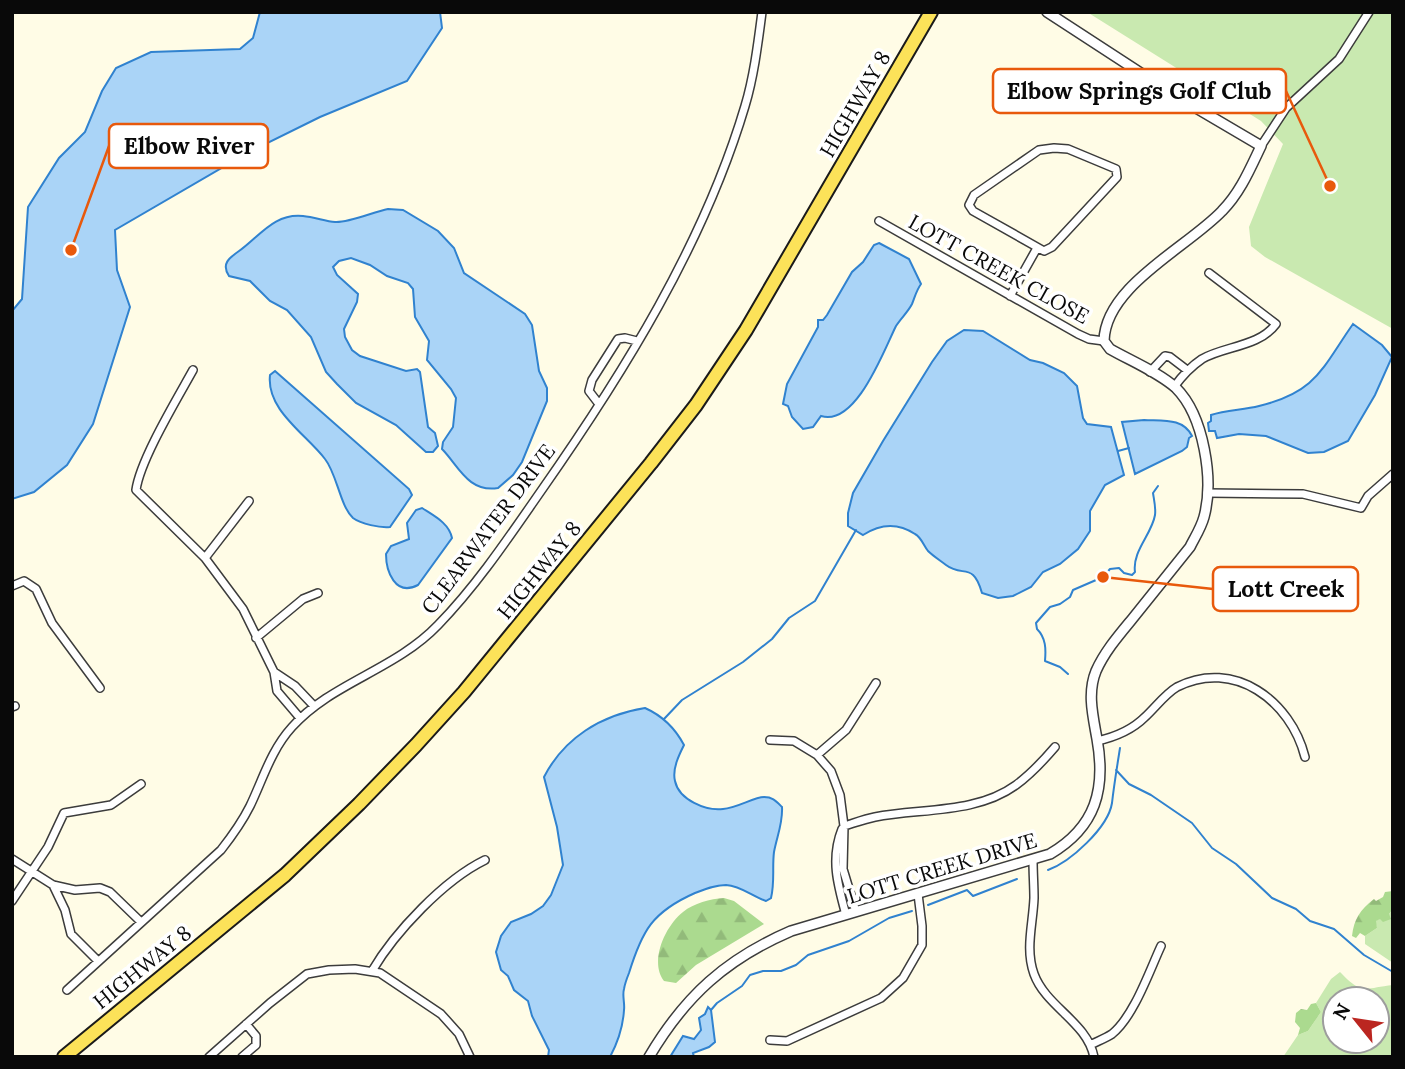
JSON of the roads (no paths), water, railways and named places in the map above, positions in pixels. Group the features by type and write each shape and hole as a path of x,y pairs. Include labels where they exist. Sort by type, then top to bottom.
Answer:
{"main road":[{"name":"HIGHWAY 8","path":"64,1057 268,889 331,832 416,745 496,652 657,456 721,368 753,319 931,12"}],"street":[{"name":"CLEARWATER DRIVE","path":"66,990 221,850 250,807 284,735 300,718 314,706 418,645 439,625 492,559 579,437 679,269 725,165 746,103 762,12"},
{"path":"1047,12 1176,96 1261,146"},
{"path":"1104,341 1104,331 1129,288 1233,199 1261,146 1286,108 1339,59 1369,12"},
{"path":"1068,149 1116,169 1117,177 1052,247 1044,251 1037,248 973,211 969,205 974,195 1039,150 1068,149"},
{"name":"LOTT CREEK CLOSE","path":"879,221 1085,338 1104,341"},
{"path":"1010,296 1037,248"},
{"path":"1174,387 1187,370 1216,352 1256,339 1276,324 1209,273"},
{"path":"599,404 590,393 589,386 598,369 618,339 637,341"},
{"name":"LOTT CREEK DRIVE","path":"649,1057 660,1037 688,1001 750,950 791,931 1033,860 1051,853 1071,840 1086,821 1094,808 1100,777 1097,741 1091,714 1095,673 1105,653 1190,547 1205,515 1208,493 1204,451 1191,409 1174,387 1110,349 1104,341"},
{"path":"1150,372 1165,356 1187,370"},
{"path":"193,370 137,481 136,490 205,558 243,609 274,671 280,696 300,718"},
{"path":"1208,493 1303,494 1361,508 1368,496 1393,474"},
{"path":"205,558 249,500"},
{"path":"12,586 24,582 36,589 52,623 100,688"},
{"path":"257,638 303,599 318,593"},
{"path":"274,671 295,686 314,706"},
{"path":"1097,741 1116,736 1136,725 1176,688 1196,680 1225,678 1247,684 1270,698 1301,740 1305,757"},
{"path":"817,755 846,730 876,683"},
{"path":"771,740 794,741 817,755 831,771 840,794 844,826 838,840 836,882 851,914"},
{"path":"844,826 874,817 960,807 989,799 1015,786 1041,764 1055,747"},
{"path":"12,901 51,840 64,813 111,805 141,784"},
{"path":"12,859 53,885 75,890 100,888 110,892 141,922"},
{"path":"372,971 384,951 443,890 463,871 485,860"},
{"path":"1033,860 1034,899 1029,952 1034,976 1046,995 1092,1044 1094,1057"},
{"path":"53,885 65,910 71,934 98,961"},
{"path":"770,1040 787,1041 881,998 903,978 922,945 918,894"},
{"path":"1092,1044 1111,1034 1122,1022 1161,946"},
{"path":"209,1057 307,974 355,969 372,971 399,985 441,1014 459,1034 470,1057"},
{"path":"242,1057 256,1045 256,1036 246,1024"}],"water":[{"path":"260,12 440,12 442,28 407,81 320,117 251,151 115,230 117,270 130,307 93,424 67,465 34,492 12,499 12,311 22,299 28,207 59,158 85,132 102,91 116,68 151,52 240,49 253,38"},
{"path":"388,209 403,210 438,231 454,248 464,273 525,314 532,325 539,371 547,388 547,401 522,462 513,475 498,488 479,486 471,482 442,449 443,442 453,427 456,398 427,360 429,341 415,317 413,289 408,283 351,258 339,261 333,267 337,275 358,294 344,329 352,350 360,356 406,371 417,369 420,372 428,427 435,433 438,446 433,452 426,452 396,425 356,403 326,372 311,337 287,310 270,301 250,281 229,276 227,272 226,265 232,256 268,227 284,218 303,216 341,222"},
{"path":"879,243 909,259 921,284 909,310 896,326 876,368 857,399 846,410 834,416 821,416 813,427 803,429 792,417 788,406 783,404 787,384 818,327 818,320 823,320 827,315 852,272 863,262 874,245"},
{"path":"1353,324 1382,345 1392,357 1375,395 1348,441 1324,452 1308,453 1266,436 1239,434 1217,438 1215,431 1209,431 1211,415 1278,400 1306,386 1325,366"},
{"path":"964,330 983,331 1030,360 1064,373 1077,386 1083,418 1087,424 1111,427 1124,475 1105,485 1090,511 1090,531 1078,549 1060,564 1043,572 1031,587 1013,596 998,598 982,593 975,577 946,565 928,551 917,535 908,530 889,526 863,535 848,526 853,493 883,441 947,341"},
{"path":"275,371 409,489 412,495 390,527 361,522 349,513 329,465 289,421 274,399 270,388 270,375"},
{"path":"1144,420 1178,423 1192,436 1182,451 1135,474 1122,422"},
{"path":"422,508 444,524 452,538 418,585 403,588 390,574 386,554 391,546 409,539 407,523 416,510"},
{"path":"645,708 668,723 684,745 674,776 678,788 687,799 716,809 767,797 782,807 774,852 771,898 766,901 737,887 722,885 695,893 668,908 651,924 639,945 624,987 621,1028 610,1057 548,1057 549,1050 532,1016 528,1001 514,990 508,976 501,970 496,952 501,936 511,922 543,906 551,895 563,865 557,827 544,777 562,751 586,730 613,716"},
{"path":"708,1007 711,1010 715,1042 693,1053 694,1057 670,1057 683,1036 694,1039 701,1030 699,1018 705,1014"}],"waterway":[{"path":"1118,451 1129,448"},
{"path":"1068,674 1060,667 1045,661 1045,644 1036,623 1050,607 1070,597 1073,590 1103,577 1110,569 1119,568 1132,575 1135,572 1136,557 1155,515 1153,493 1158,486"},
{"path":"664,719 682,700 743,662 772,639 789,618 815,601 856,530"},
{"path":"1048,870 1067,860 1087,843 1109,813 1120,748"},
{"path":"1116,770 1129,784 1151,795 1192,823 1212,848 1236,864 1272,898 1296,909 1310,921 1334,929 1364,955 1393,972"},
{"path":"928,905 967,890 973,896 1017,879"},
{"path":"711,1010 742,986 750,975 763,971 781,971 796,965 808,955 849,941 889,918 912,911"}],"place":[{"name":"Elbow Springs Golf Club","path":"1330,186"},
{"name":"Elbow River","path":"71,250"},
{"name":"Lott Creek","path":"1103,577"}]}
